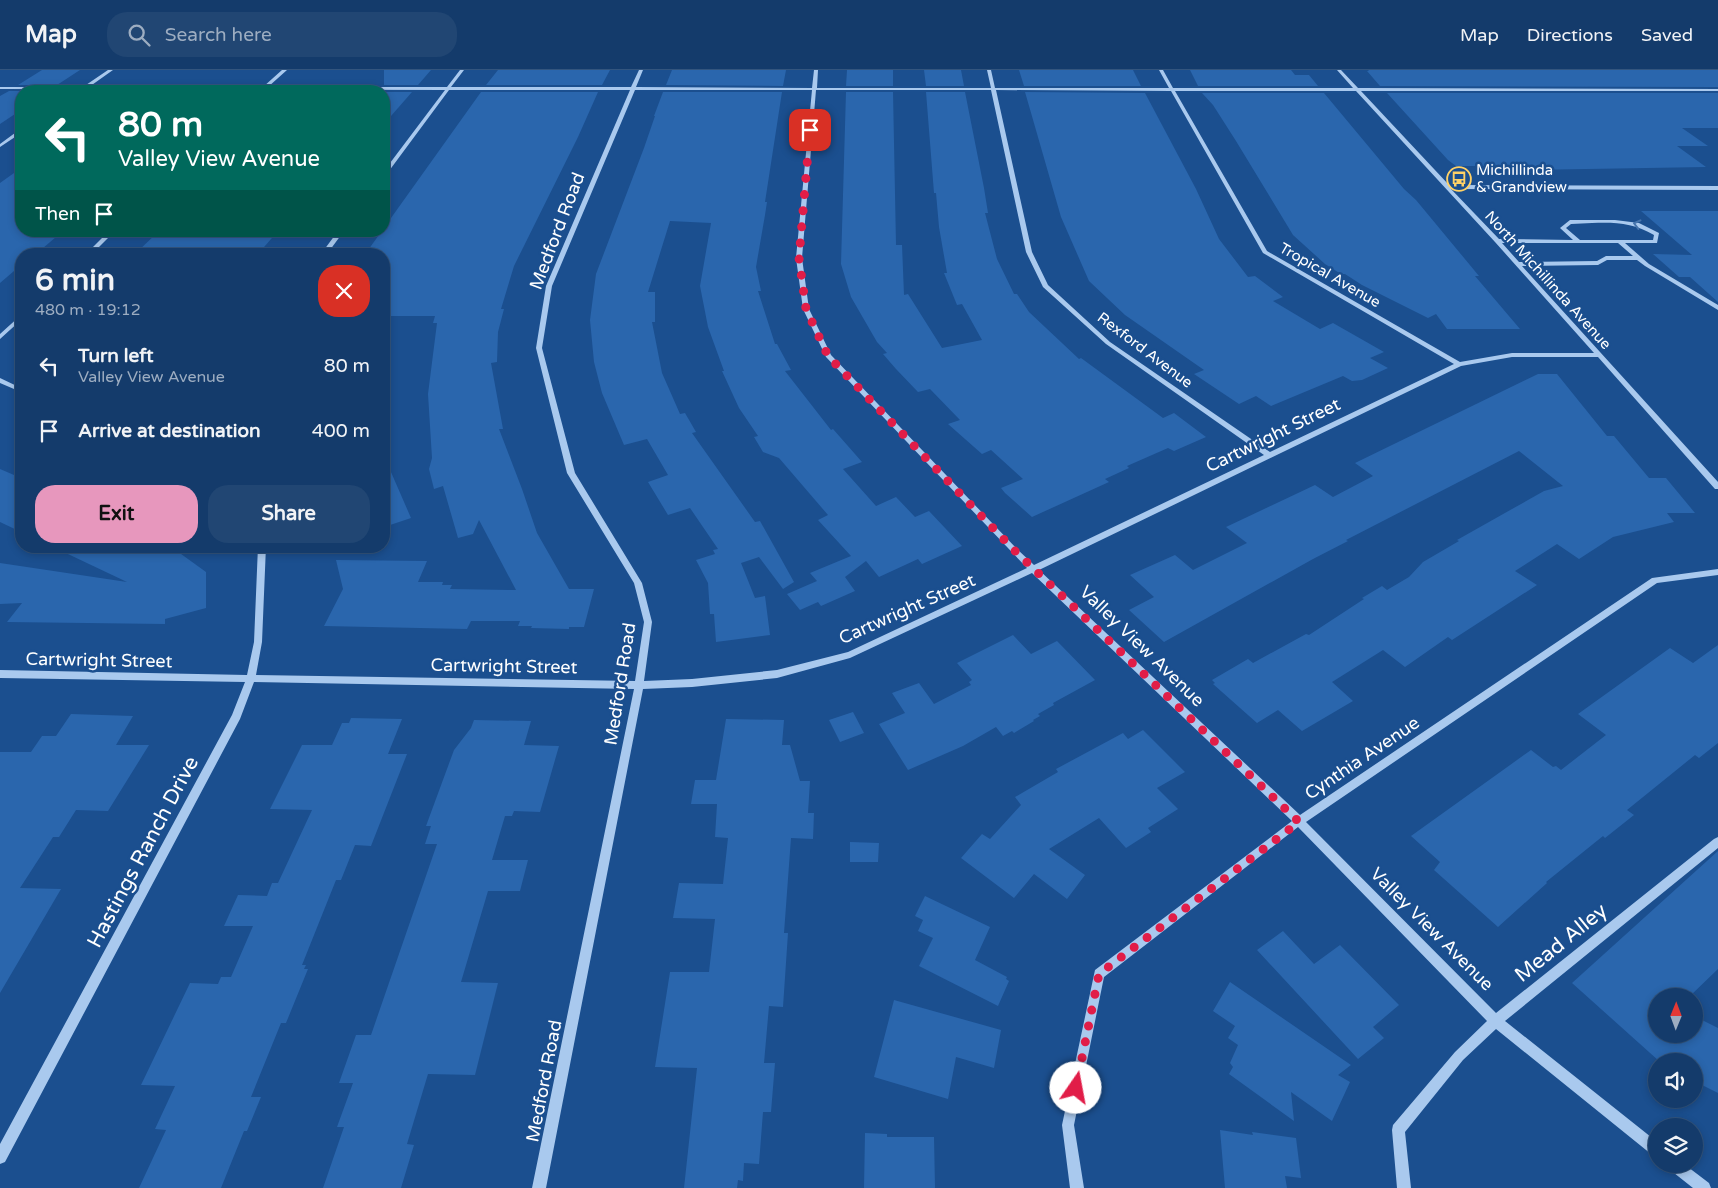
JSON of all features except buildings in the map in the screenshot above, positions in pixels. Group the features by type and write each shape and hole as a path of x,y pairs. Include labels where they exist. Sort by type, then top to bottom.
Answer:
{"street":[{"path":"89,85 111,70"},
{"path":"268,85 285,70"},
{"path":"390,166 462,70"},
{"name":"Medford Road","path":"539,1188 640,685 648,622 638,583 571,473 540,348 550,286 641,70"},
{"name":"Valley View Avenue","path":"816,70 799,258 806,309 828,356 1033,569 1299,822 1496,1020 1648,1143"},
{"name":"Rexford Avenue","path":"989,70 1029,252 1045,286 1108,343 1269,455"},
{"name":"Tropical Avenue","path":"1162,70 1265,252 1459,364"},
{"name":"North Michillinda Avenue","path":"1338,70 1497,241 1718,487"},
{"path":"0,88 15,88"},
{"path":"390,89 1718,90"},
{"path":"0,146 15,136"},
{"path":"1446,187 1718,188"},
{"path":"1497,241 1656,242 1656,234 1646,226 1632,222 1570,222 1563,228 1578,241"},
{"path":"94,248 106,237"},
{"path":"328,248 337,237"},
{"path":"1619,242 1678,285 1718,308"},
{"path":"1517,264 1598,263 1606,258 1639,258"},
{"path":"0,337 15,323"},
{"name":"Cartwright Street","path":"0,674 640,685 692,683 777,674 850,655 1459,364 1512,355 1599,355"},
{"path":"0,380 15,387"},
{"name":"Hastings Ranch Drive","path":"0,1157 237,716 251,679 258,642 262,553"},
{"name":"Cynthia Avenue","path":"1076,1188 1068,1125 1099,974 1299,822 1655,580 1718,572"},
{"name":"Mead Alley","path":"1404,1188 1398,1130 1458,1056 1496,1020 1718,842"},
{"path":"1685,1173 1704,1188"}],"place":[{"name":"Michillinda & Grandview","path":"1459,179"}],"route":[{"path":"810,130 799,258 806,309 828,356 1014,550 1299,822 1099,974 1076,1088"}]}
